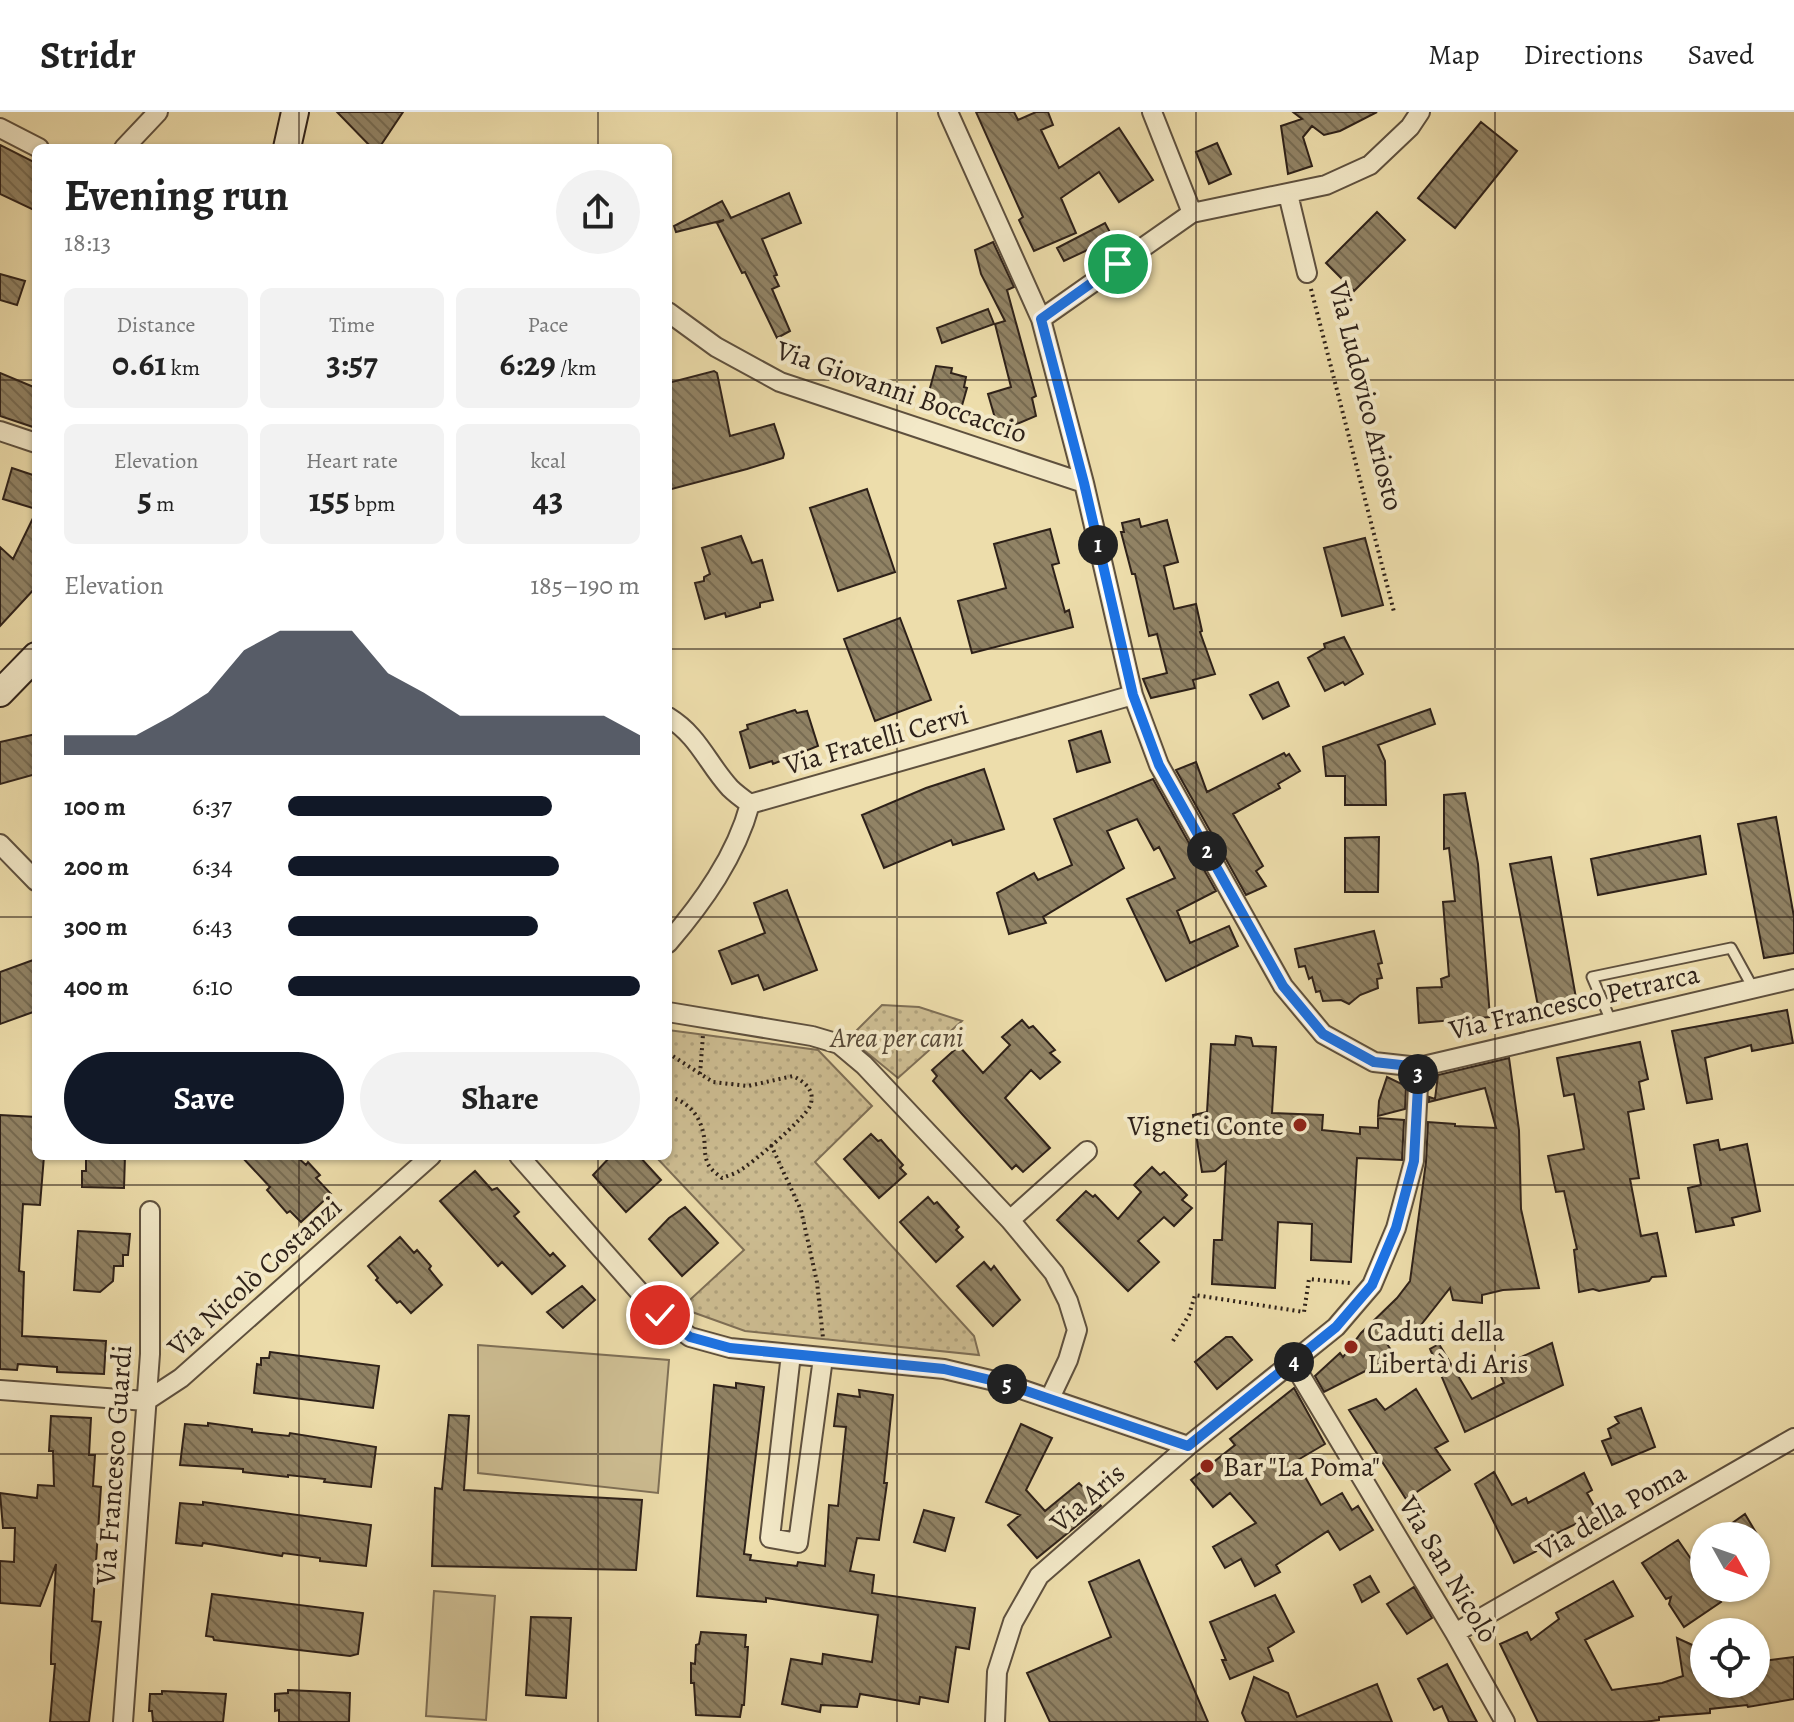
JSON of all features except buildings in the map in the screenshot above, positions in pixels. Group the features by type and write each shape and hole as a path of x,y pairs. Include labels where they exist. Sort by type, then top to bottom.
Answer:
{"street":[{"path":"128,144 158,112"},
{"name":"Via Francesco Petrarca","path":"948,112 1041,319 1084,483 1133,695 1159,765 1283,986 1323,1034 1374,1062 1419,1067 1794,979"},
{"path":"1152,112 1192,213"},
{"path":"1041,319 1192,213 1326,185 1370,165 1410,127 1420,112"},
{"path":"0,128 32,144"},
{"name":"Via Ludovico Ariosto","path":"1288,194 1307,273"},
{"name":"Via Giovanni Boccaccio","path":"672,315 716,347 780,382 1084,483"},
{"path":"0,431 32,442"},
{"path":"0,693 32,660"},
{"name":"Via Fratelli Cervi","path":"750,804 1133,695"},
{"path":"672,720 706,753 730,788 750,804 743,830 720,871 693,913 672,938"},
{"path":"0,844 32,877"},
{"path":"672,1013 812,1036 839,1044 864,1065 1010,1220 1054,1273 1068,1301 1077,1330 1068,1360 1050,1398"},
{"name":"Via Aris","path":"995,1722 997,1672 1013,1622 1039,1576 1188,1446 1336,1327 1372,1285 1396,1228 1414,1161 1419,1067"},
{"path":"1010,1220 1087,1151"},
{"name":"Via Nicolò Costanzi","path":"146,1401 181,1378 426,1160"},
{"path":"523,1160 660,1315 690,1337 730,1348 791,1354 823,1351 944,1369 1003,1383 1188,1446"},
{"name":"Via Francesco Guardi","path":"123,1722 150,1354 150,1211"},
{"path":"791,1354 770,1538 798,1543 823,1351"},
{"name":"Via San Nicolò","path":"1293,1363 1505,1722"},
{"path":"0,1390 146,1401"},
{"name":"Via della Poma","path":"1455,1633 1794,1438"}],"lane":[{"path":"1611,1021 1592,977 1731,948 1753,988"}],"path":[{"name":"Via Ludovico Ariosto","path":"1307,273 1394,612"},
{"path":"700,1074 703,1033"},
{"path":"672,1056 713,1082 748,1086 793,1076 806,1082 811,1091 810,1106 771,1145 741,1170 722,1178 709,1167 704,1152 703,1131 692,1109 680,1099 672,1098"},
{"path":"771,1145 801,1210 817,1282 823,1351"},
{"path":"1173,1341 1189,1315 1195,1295 1304,1312 1309,1279 1372,1285"}],"green space":[{"name":"Area per cani","path":"882,1005 919,1007 962,1021 898,1078 849,1038"},
{"path":"672,1031 818,1050 872,1106 815,1162 974,1336 979,1355 745,1331 681,1308 744,1250 659,1160 672,1160"},
{"path":"478,1345 669,1360 658,1493 478,1473"},
{"path":"434,1591 495,1596 486,1720 426,1716"}],"place":[{"name":"Vigneti Conte","path":"1300,1125"},
{"name":"Caduti della Libertà di Aris","path":"1351,1347"},
{"name":"Bar \"La Poma\"","path":"1207,1466"}],"route":[{"path":"660,1315 690,1337 730,1348 944,1369 1003,1383 1188,1446 1336,1327 1372,1285 1396,1228 1414,1161 1419,1067 1374,1062 1323,1034 1283,986 1159,765 1133,695 1084,483 1041,319 1118,264"}]}
